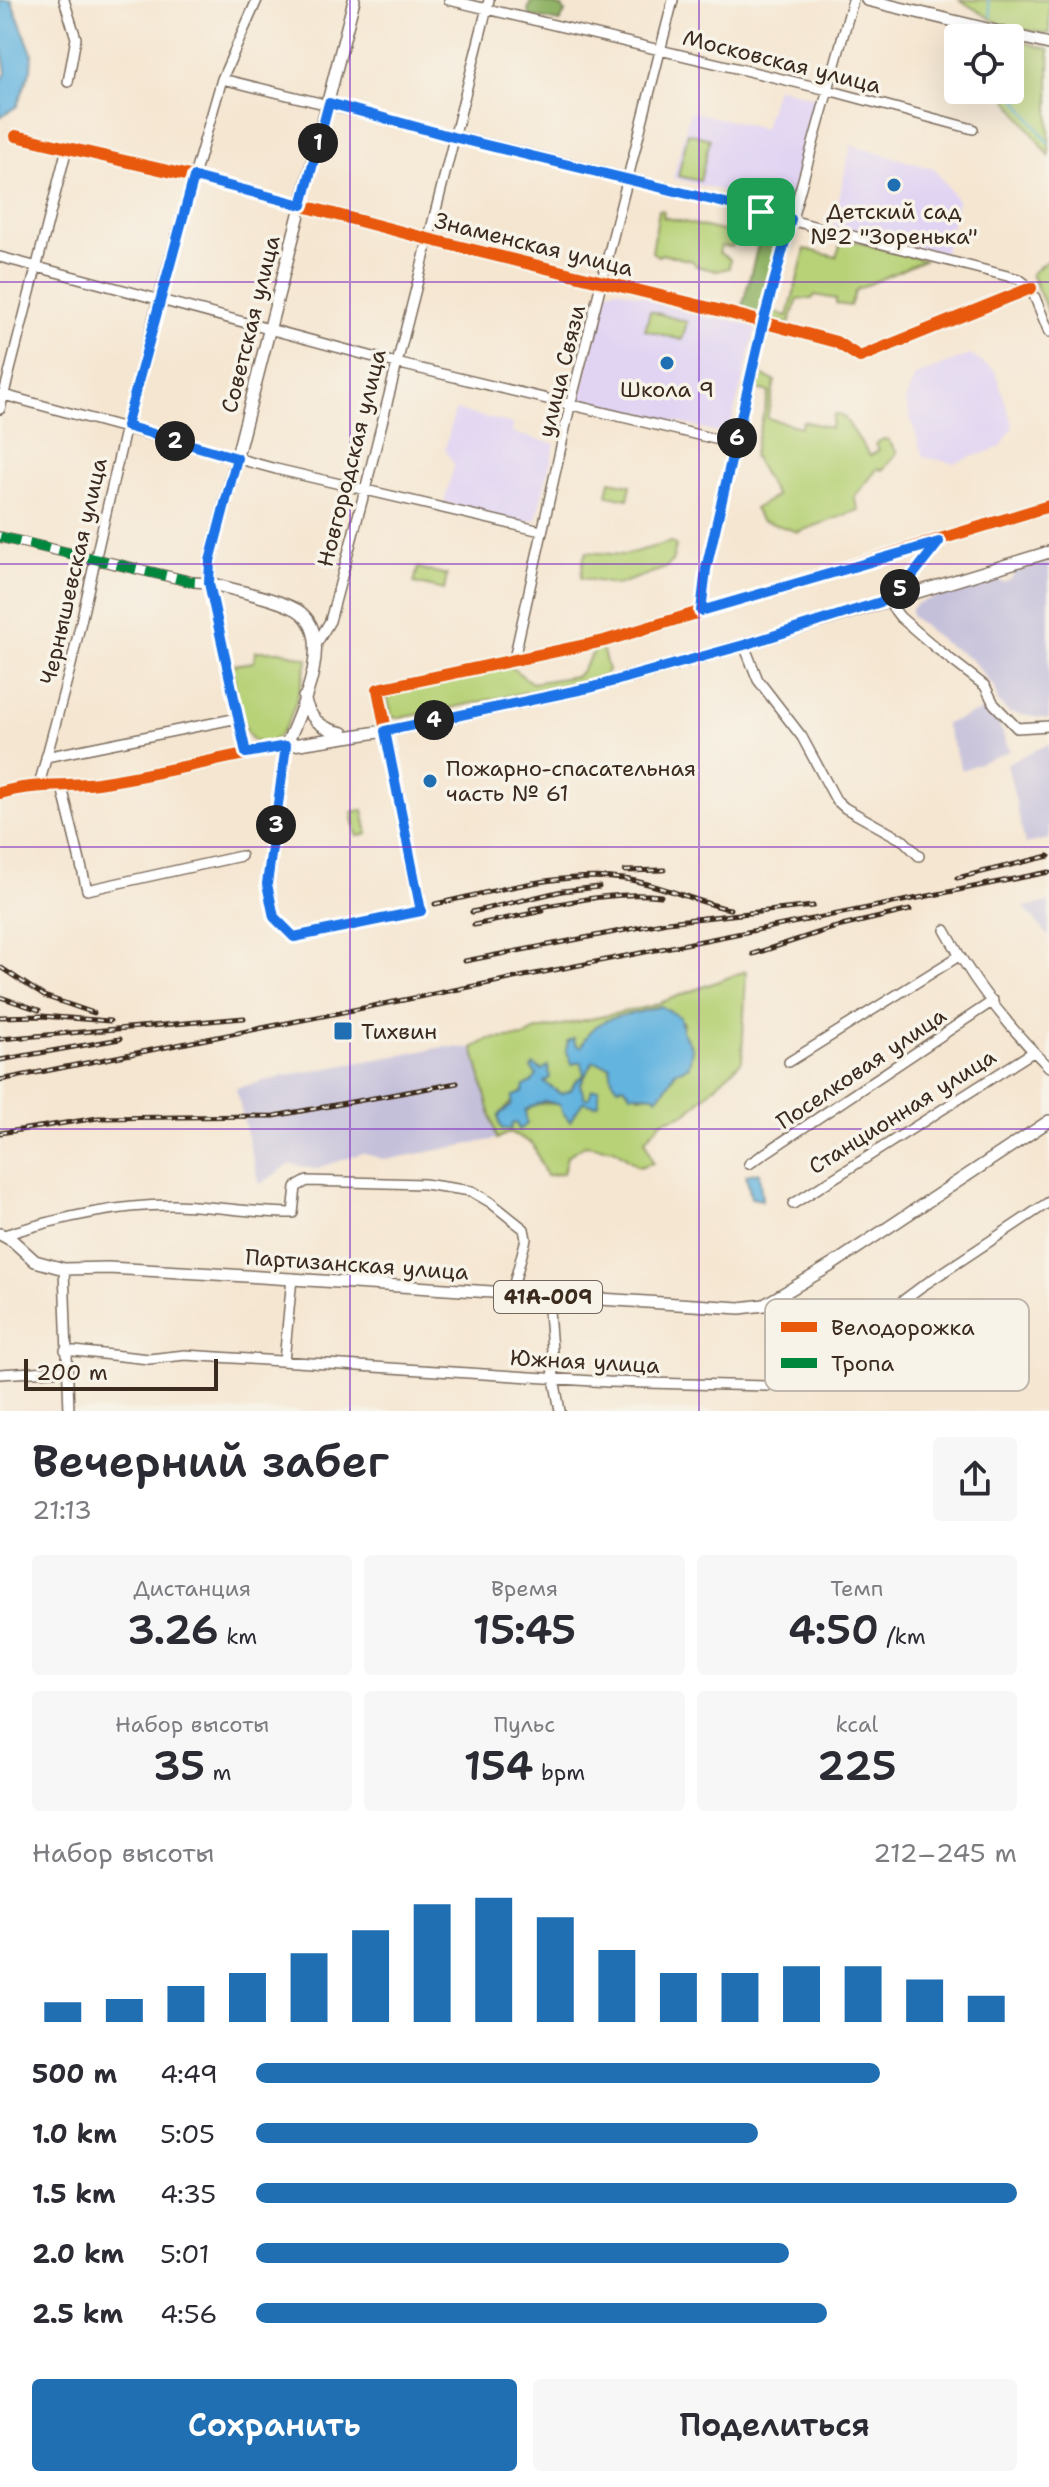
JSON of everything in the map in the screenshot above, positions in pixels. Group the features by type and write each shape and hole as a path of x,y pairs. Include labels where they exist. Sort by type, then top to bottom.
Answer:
{"main road":[{"name":"Советская улица","path":"209,583 210,561 354,0"},
{"path":"867,0 1049,44"},
{"path":"286,746 385,731 593,687 744,645 1049,552"},
{"path":"209,583 291,607 310,623 317,643"},
{"name":"Новгородская улица","path":"286,746 312,672 317,643"},
{"path":"304,697 308,711 317,722 332,731 352,734"},
{"name":"Партизанская улица","path":"774,1299 830,1266 1049,1121"},
{"name":"Партизанская улица","path":"2,1234 35,1261 64,1269 108,1268 292,1278 740,1308 765,1304"}],"street":[{"path":"64,0 76,38 68,82"},
{"name":"Московская улица","path":"449,0 488,4 973,129"},
{"name":"улица Связи","path":"514,659 570,406 673,0"},
{"path":"701,611 706,569 763,323 853,0"},
{"name":"Чернышевская улица","path":"39,785 158,301 222,79 255,1"},
{"name":"Новгородская улица","path":"317,643 330,621 488,4"},
{"path":"222,79 329,103 1019,279 1031,288 1049,332"},
{"name":"Знаменская улица","path":"16,136 194,177 836,342 860,357 1031,288"},
{"path":"0,409 67,148"},
{"path":"0,257 269,331 736,444"},
{"path":"2,395 237,458 541,531"},
{"path":"385,731 378,689 604,641 939,542 1049,506"},
{"path":"0,537 193,582 209,583"},
{"path":"939,542 905,585 887,600 912,627 985,686 994,704 1017,728 1049,726"},
{"name":"Советская улица","path":"209,583 246,753"},
{"path":"744,645 758,680 802,737 836,800 904,841 919,856"},
{"path":"46,757 238,718"},
{"name":"Новгородская улица","path":"286,746 267,884 274,917 294,937 421,911 385,731"},
{"path":"0,793 39,785 62,787 100,782 286,746"},
{"path":"62,787 87,890 241,856"},
{"path":"945,930 959,956 993,1001 1033,1052 1049,1067"},
{"path":"789,1062 959,956"},
{"name":"Поселковая улица","path":"749,1164 993,1001"},
{"name":"Станционная улица","path":"793,1204 1033,1052"},
{"path":"2,1234 73,1216 171,1205 254,1213 293,1213 296,1187 307,1181 424,1184 471,1191 524,1229 526,1239 511,1295"},
{"name":"Южная улица","path":"905,1299 1049,1202"},
{"path":"64,1269 69,1411"},
{"path":"284,1361 292,1278"},
{"path":"548,1297 554,1378 560,1411"},
{"name":"Южная улица","path":"65,1350 149,1359 185,1355 554,1378 765,1386"},
{"path":"0,1374 66,1370"}],"shaded area":[{"path":"776,87 819,99 787,215 721,198 722,191 673,178 690,111 764,129"},
{"name":"Детский сад №2 \"Зоренька\"","path":"851,145 934,169 958,201 944,255 833,226"},
{"name":"Школа 9","path":"617,289 756,327 730,428 725,434 580,398 604,297 608,291"},
{"path":"970,355 995,371 1013,426 1001,447 954,463 923,457 905,401 915,376"},
{"path":"455,410 513,424 512,433 555,444 536,519 523,523 444,503 454,465 445,449"},
{"path":"1049,563 1049,719 1009,713 998,702 994,687 971,659 911,616 911,608 995,577 1003,582 1011,579 1015,571"},
{"path":"992,707 1010,751 962,770 945,724"},
{"path":"1049,744 1049,839 1025,844 1007,763"},
{"path":"1049,902 1049,937 1024,907"},
{"path":"444,1047 473,1048 497,1139 385,1160 363,1153 315,1169 291,1164 259,1185 236,1088 279,1077"}],"green space":[{"path":"531,0 562,7 565,12 560,22 530,16"},
{"path":"960,0 1049,0 1049,34 1024,30 1024,24 1000,24"},
{"path":"1024,43 1049,49 1049,156 1011,104 1024,104"},
{"path":"688,133 710,139 700,181 678,176"},
{"path":"732,207 754,215 741,228 732,247 721,246 719,253 730,259 729,268 717,271 696,266 693,261 662,254 658,256 652,252 659,210 664,211 663,217 726,232"},
{"path":"760,217 785,223 760,315 742,308 758,245 743,241 747,231"},
{"path":"843,238 924,260 856,290 850,306 836,304 836,299 815,295 812,299 798,299 789,324 770,319 771,312 788,316 805,249 836,257"},
{"path":"1049,259 1049,314 1031,274"},
{"path":"650,311 687,322 682,340 645,330"},
{"path":"760,375 775,381 767,418 800,427 803,421 831,428 834,414 844,417 870,456 879,450 875,444 883,439 888,440 897,453 882,470 878,468 854,498 859,510 798,532 761,520 754,509 776,496 753,456 769,392 753,388 756,377"},
{"path":"610,481 631,485 628,499 607,495"},
{"path":"671,542 676,546 672,561 666,568 617,585 581,578 587,552 624,555"},
{"path":"418,568 447,575 444,590 414,583"},
{"path":"597,647 603,651 608,670 603,677 400,718 392,717 387,696 395,689 509,666 532,683 576,676"},
{"path":"255,651 280,651 308,659 288,722 273,741 263,743 252,739 248,733 231,665 254,662"},
{"path":"363,810 368,834 357,836 352,812"},
{"path":"746,971 742,1061 687,1113 662,1121 645,1140 653,1163 639,1167 614,1149 585,1145 567,1156 563,1173 546,1176 533,1144 510,1132 497,1139 473,1048 489,1039 524,1037 534,1031 651,1006","holes":["661,1006 683,1023 682,1031 692,1048 662,1093 639,1096 612,1079 610,1066 593,1061 580,1085 584,1098 589,1098 596,1105 583,1101 570,1120 563,1113 561,1105 553,1104 535,1105 516,1123 499,1115 547,1067 543,1081 561,1094 571,1090 584,1075 585,1069 568,1042 581,1047 587,1035 605,1021"]}],"water":[{"path":"0,0 11,0 32,53 31,69 17,106 0,117 0,82 6,73 0,36"},
{"path":"661,1006 680,1017 682,1031 692,1048 689,1066 675,1072 657,1098 655,1095 631,1094 624,1086 618,1087 612,1079 610,1066 593,1061 580,1085 585,1098 589,1098 592,1089 599,1089 599,1103 583,1102 570,1121 560,1105 545,1101 525,1110 527,1124 519,1130 516,1123 512,1124 511,1129 502,1129 499,1115 511,1106 513,1096 522,1093 524,1086 537,1075 531,1068 534,1065 542,1070 548,1066 550,1078 544,1082 561,1094 571,1090 584,1075 581,1062 572,1064 566,1050 568,1041 574,1038 575,1044 581,1047 587,1035 605,1021"},
{"path":"759,1172 762,1200 751,1198 746,1175"}],"waterway":[{"path":"988,0 991,16"},
{"path":"1020,104 1049,144"}],"railway":[{"path":"957,878 1049,856"},
{"path":"625,871 664,870"},
{"path":"0,1080 1049,872"},
{"path":"435,904 552,880 600,877 638,881 730,909"},
{"path":"472,912 562,891 599,887"},
{"path":"531,909 612,896 661,896"},
{"path":"465,961 667,922 813,906"},
{"path":"753,954 833,928 910,910"},
{"path":"474,925 543,911"},
{"path":"0,967 44,996 94,1013"},
{"path":"0,997 39,1010"},
{"path":"0,1017 41,1016 110,1021"},
{"path":"0,1039 244,1018"},
{"path":"0,1060 120,1039"},
{"path":"0,1133 98,1118 274,1116 457,1083"}],"marked path":[{"path":"0,537 193,582 209,583"}],"cycle path":[{"path":"16,136 194,177 428,239 722,311 836,342 860,357 1031,288"},
{"path":"0,793 122,779 286,746 267,884 274,917 294,937 421,911 378,689 604,641 1049,506"}],"place":[{"name":"Детский сад №2 \"Зоренька\"","path":"894,185"},
{"name":"Школа 9","path":"667,363"},
{"name":"Пожарно-спасательная часть № 61","path":"430,781"},
{"name":"Тихвин","path":"343,1031"}],"route":[{"path":"329,103 453,137 761,212 791,219 763,323 706,569 701,611 939,542 905,585 887,600 744,645 593,687 385,731 421,911 294,937 274,917 267,884 286,746 246,753 209,583 210,561 237,458 126,426 194,177 302,205 329,103"}]}
